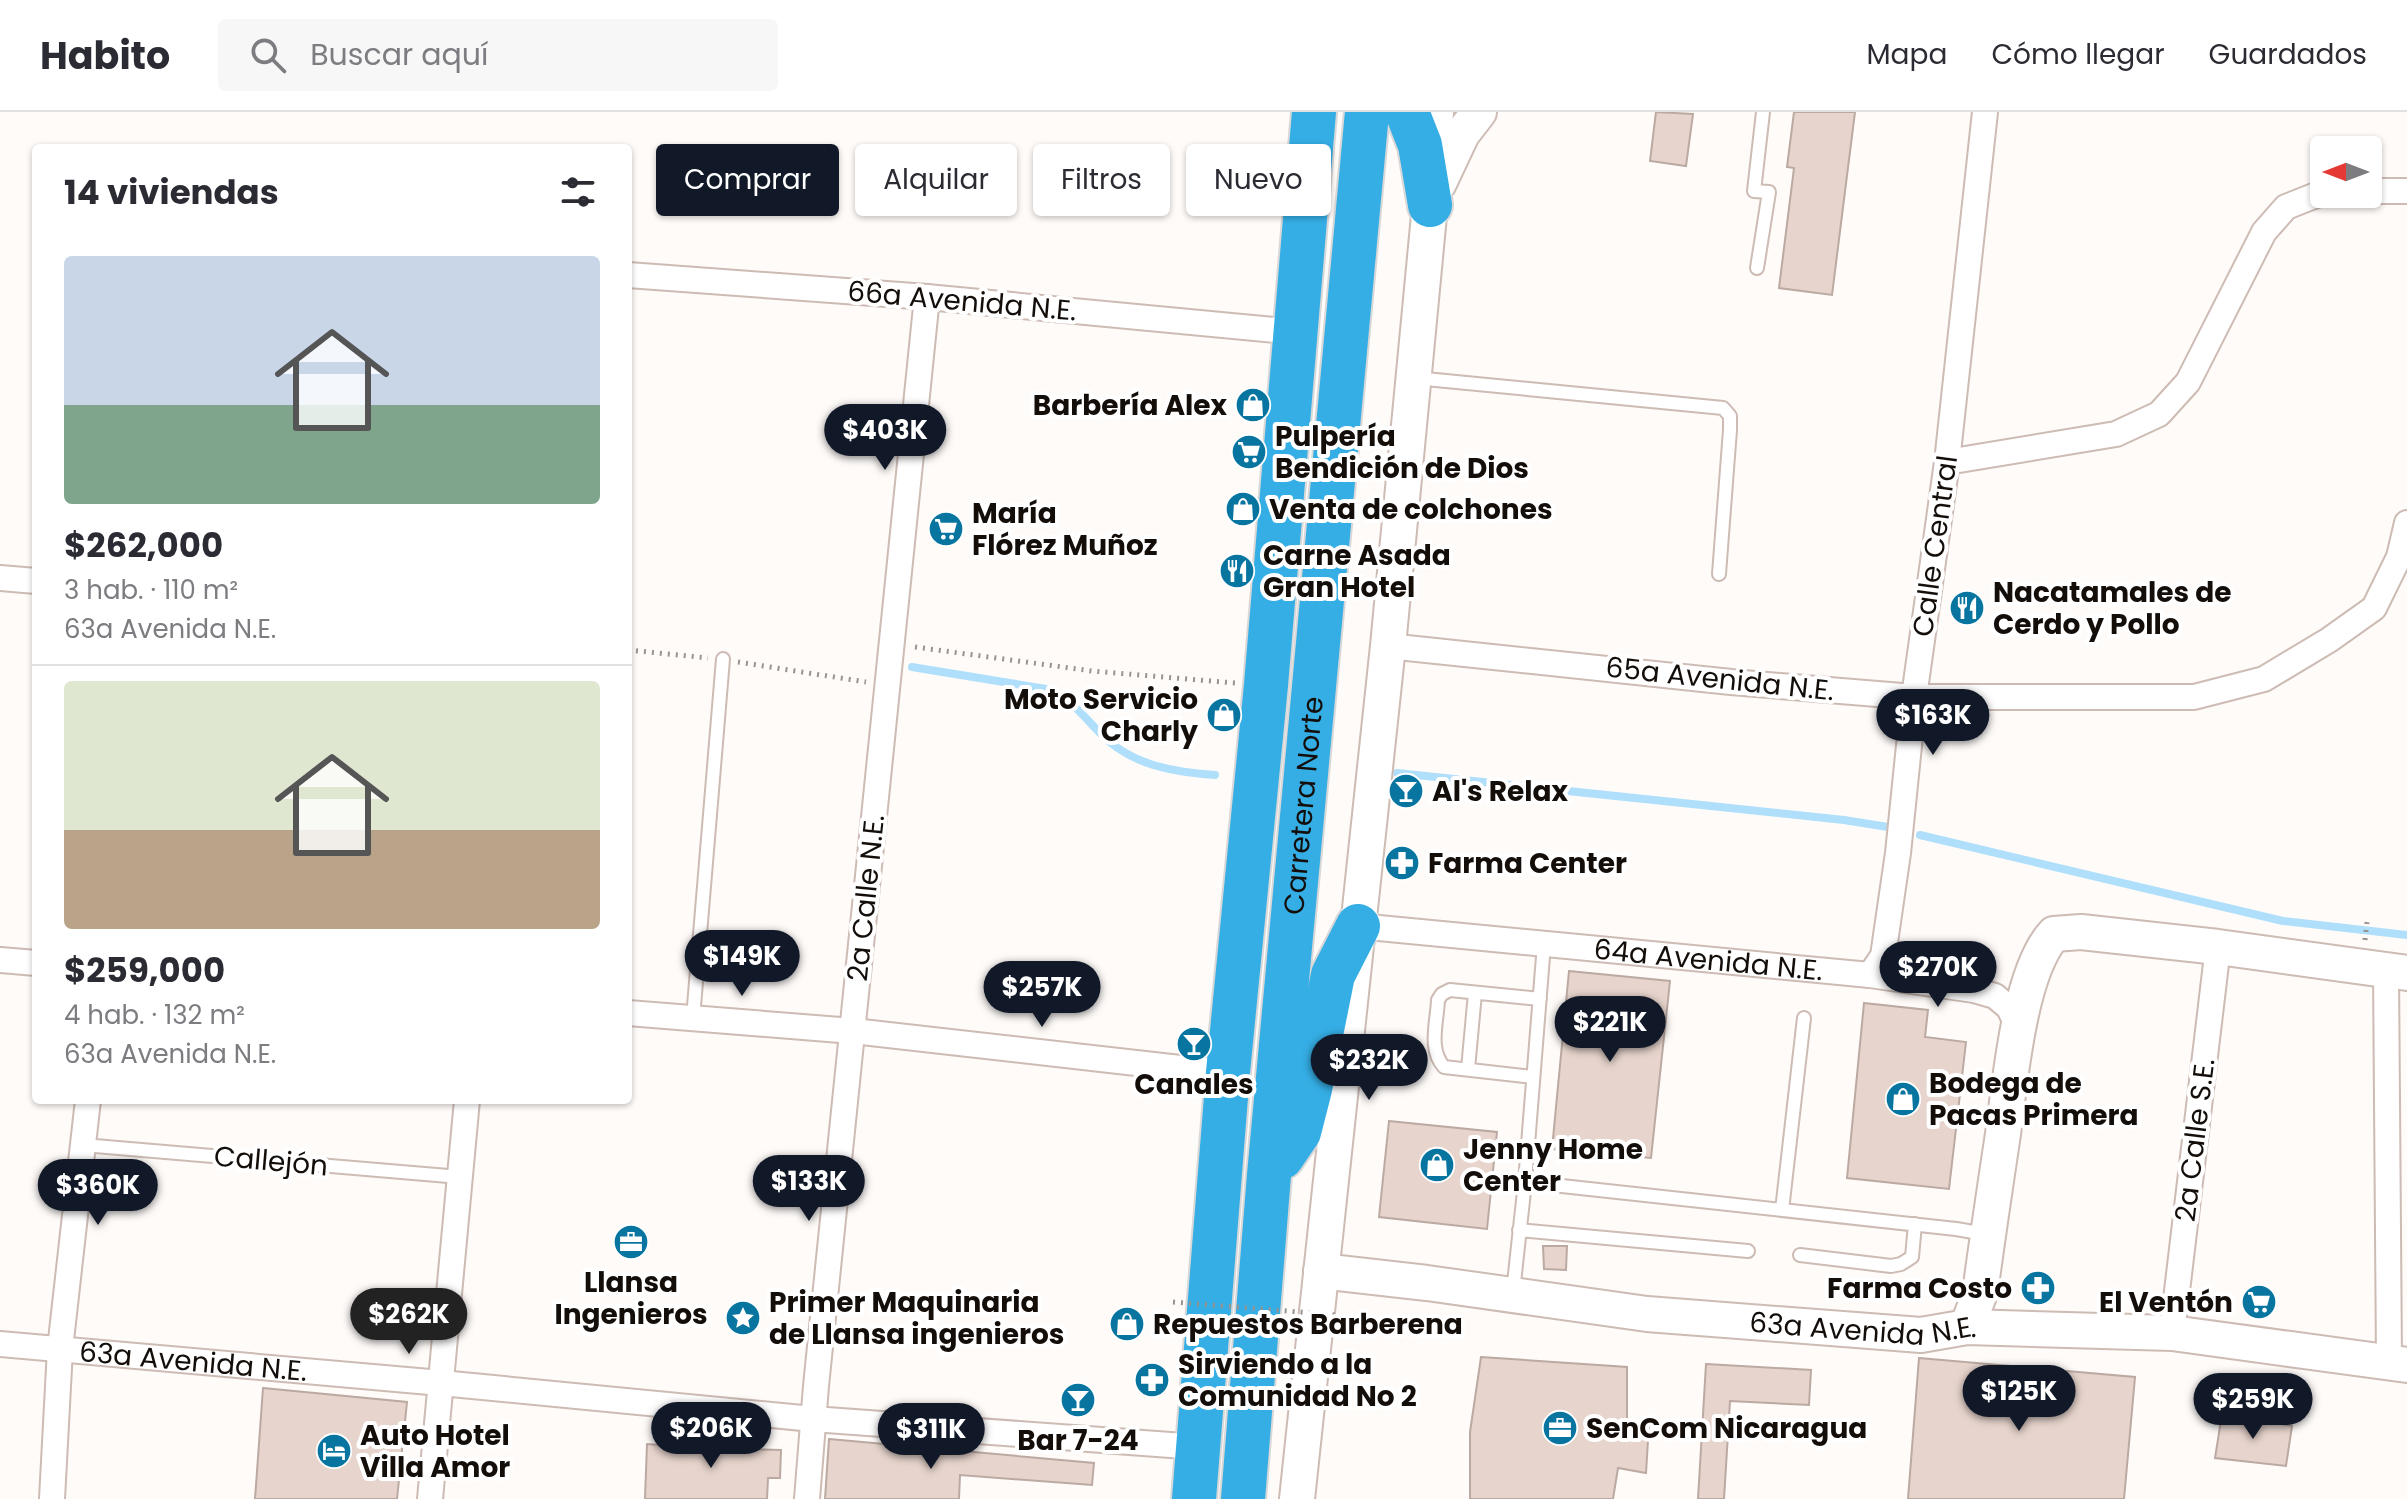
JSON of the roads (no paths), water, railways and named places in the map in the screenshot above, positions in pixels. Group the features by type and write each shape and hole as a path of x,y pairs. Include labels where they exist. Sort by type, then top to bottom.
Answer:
{"highway":[{"name":"Carretera Norte","path":"1194,1499 1228,1072 1265,701 1314,112"},
{"name":"Carretera Norte","path":"1243,1499 1269,1175 1367,112"},
{"path":"1407,112 1420,145 1430,205"},
{"path":"1269,1175 1299,1132 1333,975 1358,926"}],"street":[{"path":"1297,1499 1415,378 1436,112"},
{"path":"1430,205 1462,134 1479,112"},
{"name":"Calle Central","path":"1870,975 1883,956 1898,853 1914,697 1947,462 1985,112"},
{"path":"2382,191 2407,191"},
{"path":"1947,462 2116,434 2159,414 2188,382 2264,232 2286,207 2310,198"},
{"name":"66a Avenida N.E.","path":"632,275 927,297 1296,332"},
{"name":"2a Calle N.E.","path":"807,1499 927,297"},
{"name":"65a Avenida N.E.","path":"1388,646 1731,682 1914,697 2194,697 2264,679 2329,640 2374,608 2399,557 2407,523"},
{"path":"0,578 32,581"},
{"name":"64a Avenida N.E.","path":"1358,926 1870,975 1974,990 1995,996 2009,1008 2018,1027"},
{"path":"1967,1327 1980,1293 2018,1027 2045,945 2054,934 2081,932 2397,972 2398,1364"},
{"name":"2a Calle S.E.","path":"2172,1333 2218,947"},
{"path":"0,960 32,963"},
{"path":"632,1013 853,1031 1228,1072"},
{"path":"52,1499 60,1349 88,1104"},
{"path":"430,1499 467,1104"},
{"name":"63a Avenida N.E.","path":"1321,1271 1647,1314 1830,1330 1921,1335 1967,1327 2172,1333 2398,1364"},
{"name":"63a Avenida N.E.","path":"0,1344 813,1419 1198,1447"}],"lane":[{"path":"1757,268 1769,192 1754,191 1763,112"},
{"path":"1415,378 1723,408 1730,416 1730,430 1719,574"},
{"path":"693,1018 723,659"},
{"path":"1512,1296 1525,1182 1544,944"},
{"path":"1533,1077 1444,1067 1434,1048 1438,1000 1450,990 1540,999"},
{"path":"1468,1069 1475,993"},
{"path":"1782,1210 1804,1018"},
{"name":"Callejón","path":"83,1145 460,1177"},
{"path":"1525,1182 1988,1234"},
{"path":"1800,1255 1891,1266 1901,1264 1912,1257 1915,1224"},
{"path":"1519,1230 1748,1251"}],"waterway":[{"path":"912,667 1052,690 1072,704 1124,752 1152,765 1215,775"},
{"path":"1397,773 1888,827"},
{"path":"1920,835 2283,921 2407,935"}],"place":[{"name":"Barbería Alex","path":"1253,405"},
{"name":"Pulpería Bendición de Dios","path":"1249,452"},
{"name":"Venta de colchones","path":"1243,509"},
{"name":"María Flórez Muñoz","path":"946,529"},
{"name":"Carne Asada Gran Hotel","path":"1237,571"},
{"name":"Nacatamales de Cerdo y Pollo","path":"1967,608"},
{"name":"Moto Servicio Charly","path":"1224,715"},
{"name":"Al's Relax","path":"1406,791"},
{"name":"Farma Center","path":"1402,863"},
{"name":"Canales","path":"1194,1044"},
{"name":"Bodega de Pacas Primera","path":"1903,1099"},
{"name":"Jenny Home Center","path":"1437,1165"},
{"name":"Llansa Ingenieros","path":"631,1242"},
{"name":"Farma Costo","path":"2038,1288"},
{"name":"El Ventón","path":"2259,1302"},
{"name":"Primer Maquinaria de Llansa ingenieros","path":"743,1318"},
{"name":"Repuestos Barberena","path":"1127,1324"},
{"name":"Sirviendo a la Comunidad No 2","path":"1152,1380"},
{"name":"Bar 7-24","path":"1078,1400"},
{"name":"SenCom Nicaragua","path":"1560,1428"},
{"name":"Auto Hotel Villa Amor","path":"334,1451"}]}
